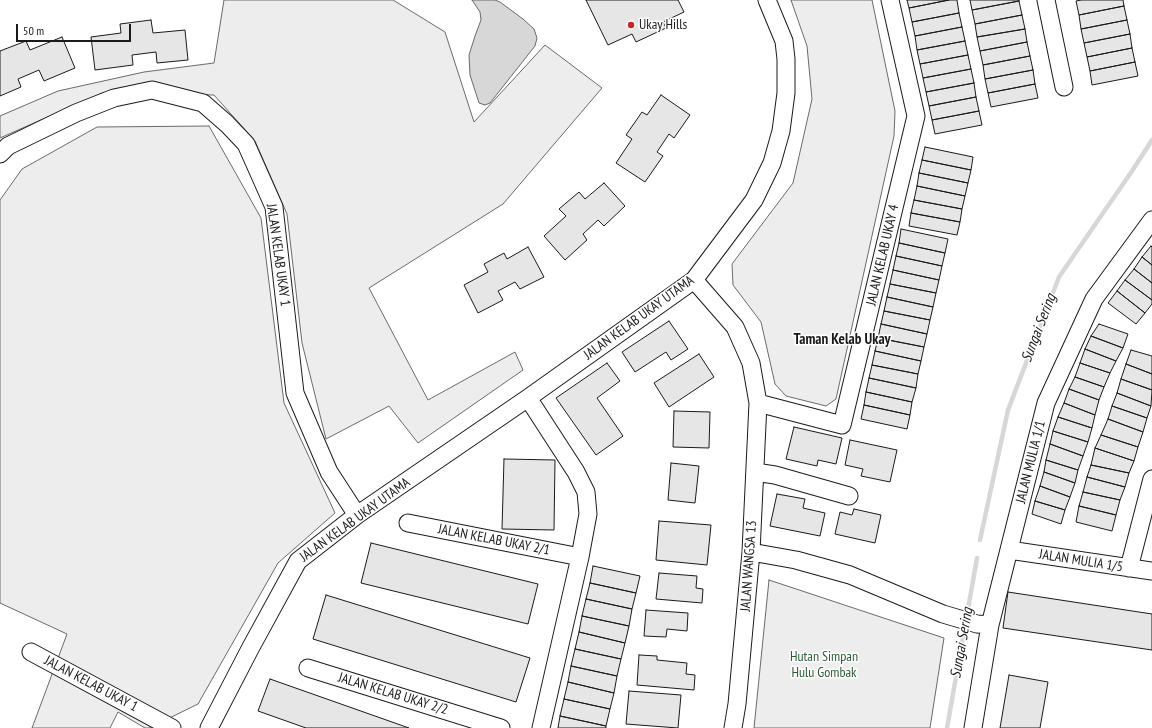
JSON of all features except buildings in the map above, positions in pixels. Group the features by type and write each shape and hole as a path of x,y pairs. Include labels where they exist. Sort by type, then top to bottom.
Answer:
{"street":[{"name":"JALAN KELAB UKAY UTAMA","path":"209,728 250,647 298,561 357,515 528,398 694,280 754,200 772,163 781,131 786,93 786,59 784,41 767,0"},
{"name":"JALAN KELAB UKAY 4","path":"758,403 842,426 916,116 890,0"},
{"path":"1046,0 1064,86"},
{"name":"JALAN KELAB UKAY 1","path":"0,154 8,146 76,112 114,98 152,90 203,103 227,124 246,144 274,207 295,393 329,472 357,515"},
{"name":"JALAN MULIA 1/1","path":"973,728 983,625 1009,550 1046,403 1094,300 1152,220"},
{"name":"JALAN WANGSA 13","path":"694,280 735,327 751,363 758,403 751,552 737,704 733,728"},
{"path":"528,398 576,472 586,492 588,514 580,557 541,728"},
{"path":"755,472 775,475 849,496"},
{"path":"1129,568 1152,479"},
{"name":"JALAN KELAB UKAY 2/1","path":"408,523 580,557"},
{"name":"JALAN MULIA 1/5","path":"1009,550 1152,572"},
{"path":"751,552 796,560 850,575 943,614 983,625"},
{"name":"JALAN KELAB UKAY 1","path":"31,652 172,728"},
{"name":"JALAN KELAB UKAY 2/2","path":"308,668 501,728"}],"shaded area":[{"path":"224,0 393,0 445,32 474,122 545,45 602,88 503,204 369,288 428,400 515,352 523,370 418,443 389,406 326,439 302,343 287,214 255,141 214,95 102,93 0,138 0,116 58,91 144,72 214,63"},
{"path":"472,0 495,0 500,2 534,29 537,38 535,46 490,103 485,105 479,103 470,75 469,55 481,20 480,12"},
{"path":"791,0 872,0 895,111 894,136 836,399 826,406 786,396 775,384 761,322 733,285 732,264 793,183 812,99 807,46"},
{"path":"209,126 261,218 284,403 335,513 278,563 198,704 149,728 145,728 118,712 110,728 32,728 67,634 0,603 0,200 22,169 97,127"},
{"name":"Hutan Simpan Hulu Gombak","path":"769,580 944,638 930,728 754,728"}],"waterway":[{"name":"Sungai Sering","path":"980,540 1008,410 1059,277 1152,140"},
{"name":"Sungai Sering","path":"947,728 977,558"}],"place":[{"name":"Ukay Hills","path":"631,25"}],"district":[{"name":"Taman Kelab Ukay","path":"842,340"}]}
